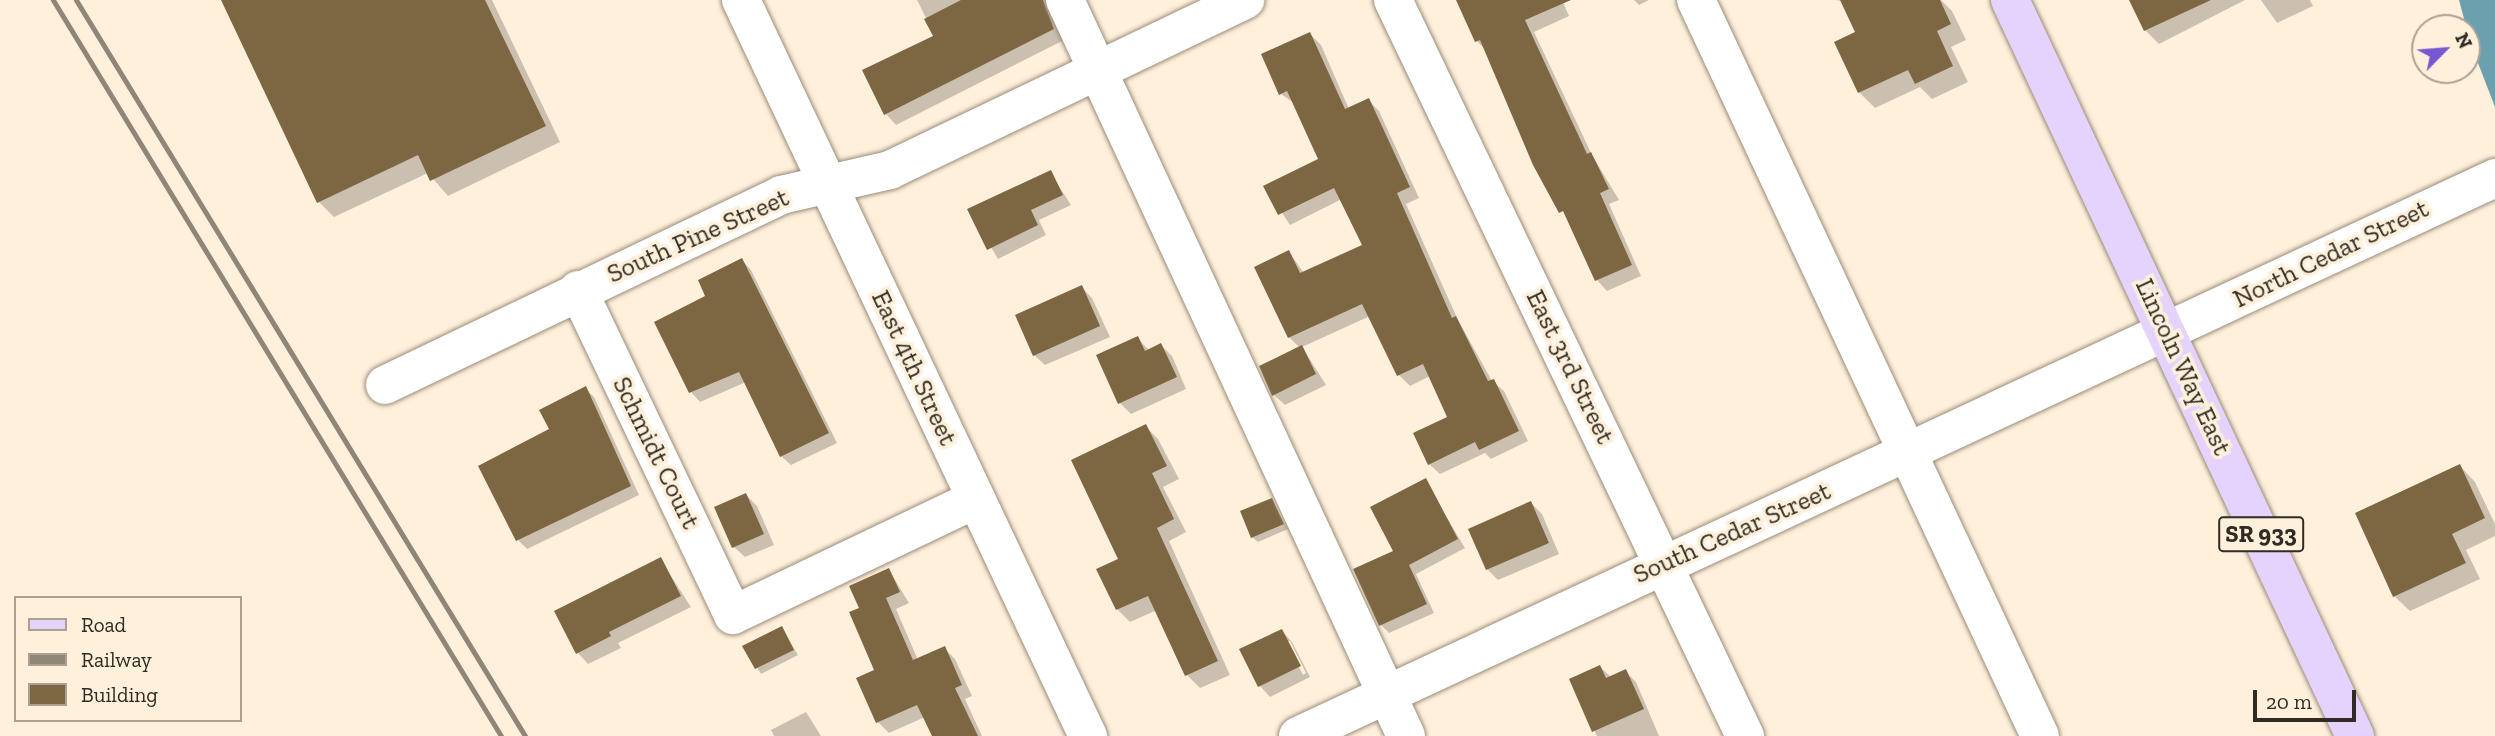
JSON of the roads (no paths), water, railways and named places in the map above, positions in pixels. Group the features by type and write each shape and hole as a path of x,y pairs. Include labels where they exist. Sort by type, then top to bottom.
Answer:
{"main road":[{"name":"Lincoln Way East","path":"2010,0 2168,332 2355,736"}],"street":[{"name":"East 4th Street","path":"741,0 1088,736"},
{"path":"1065,0 1406,736"},
{"name":"South Pine Street","path":"385,385 578,290 781,195 890,170 1245,0"},
{"name":"East 3rd Street","path":"1393,0 1745,736"},
{"path":"1696,0 2040,736"},
{"name":"North Cedar Street","path":"2168,332 2430,205 2495,178"},
{"name":"Schmidt Court","path":"578,290 733,615 976,499"},
{"name":"South Cedar Street","path":"1297,736 2168,332"}],"water":[{"path":"2459,0 2495,0 2495,107 2481,71 2481,14 2463,14"}],"railway":[{"path":"53,0 501,736"},
{"path":"76,0 525,736"}]}
